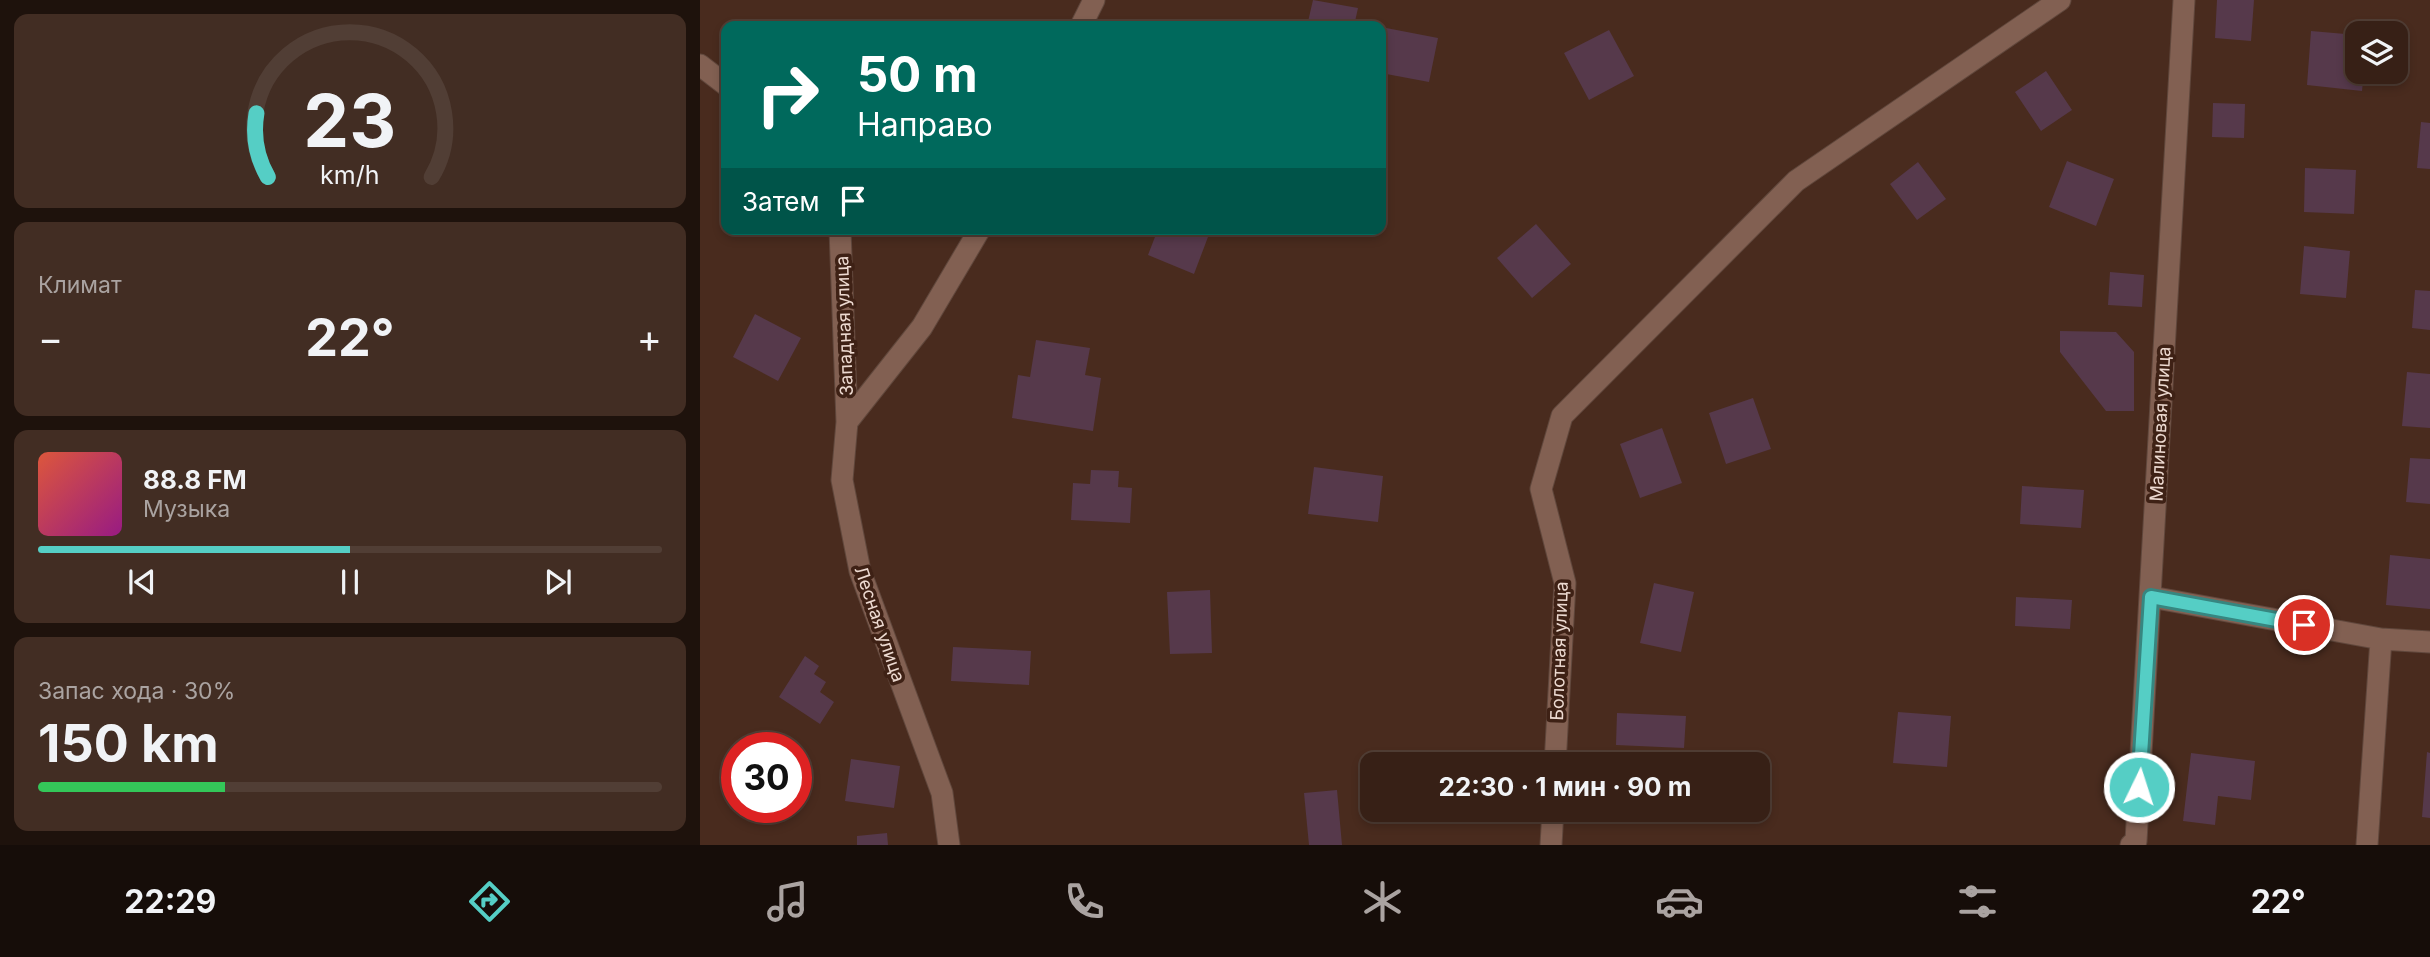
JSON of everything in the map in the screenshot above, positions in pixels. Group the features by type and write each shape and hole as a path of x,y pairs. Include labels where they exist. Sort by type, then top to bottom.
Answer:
{"street":[{"path":"1084,21 1094,0"},
{"name":"Болотная улица","path":"1556,752 1565,583 1541,489 1562,416 1796,181 2060,0"},
{"name":"Малиновая улица","path":"2131,845 2136,841 2184,0"},
{"path":"700,65 721,81"},
{"name":"Западная улица","path":"840,235 847,422"},
{"path":"847,422 922,327 976,235"},
{"name":"Лесная улица","path":"847,422 842,480 860,571 942,793 949,845"},
{"path":"2151,597 2381,639 2430,642"},
{"path":"2367,845 2381,639"},
{"path":"1551,845 1552,822"}],"building":[{"path":"1313,0 1358,8 1355,21 1308,21"},
{"path":"2217,0 2254,0 2251,41 2215,38"},
{"path":"1386,28 1438,38 1429,82 1386,74"},
{"path":"1609,30 1634,76 1589,100 1564,53"},
{"path":"2311,31 2345,34 2345,84 2363,84 2362,91 2307,85"},
{"path":"2046,71 2072,110 2041,131 2015,92"},
{"path":"2213,103 2245,104 2244,138 2212,137"},
{"path":"2421,122 2430,123 2430,169 2417,168"},
{"path":"2067,161 2114,179 2096,226 2049,207"},
{"path":"1918,162 1946,199 1917,220 1890,184"},
{"path":"2305,168 2356,170 2354,214 2304,212"},
{"path":"1536,224 1571,264 1532,298 1497,258"},
{"path":"1156,235 1209,235 1194,274 1148,255"},
{"path":"2304,246 2350,251 2346,298 2300,294"},
{"path":"2110,272 2144,275 2142,307 2108,305"},
{"path":"2415,290 2430,291 2430,330 2412,328"},
{"path":"755,314 801,338 778,381 733,357"},
{"path":"2060,331 2116,332 2134,352 2134,411 2106,411 2060,352"},
{"path":"1036,340 1090,348 1085,375 1101,378 1093,431 1012,418 1018,375 1030,377"},
{"path":"2407,372 2430,374 2430,428 2402,426"},
{"path":"1753,398 1771,449 1726,464 1709,413"},
{"path":"1662,428 1682,483 1640,498 1620,444"},
{"path":"2410,458 2430,459 2430,504 2406,502"},
{"path":"1314,467 1383,476 1378,522 1308,514"},
{"path":"1091,470 1119,471 1118,487 1132,488 1130,523 1071,520 1073,483 1090,484"},
{"path":"2022,486 2084,490 2081,528 2020,524"},
{"path":"2390,555 2430,559 2430,609 2386,605"},
{"path":"1654,583 1694,592 1681,652 1640,643"},
{"path":"1210,590 1212,653 1170,654 1167,592"},
{"path":"2016,597 2072,600 2070,629 2015,626"},
{"path":"953,647 1031,651 1029,685 951,681"},
{"path":"805,656 819,666 814,674 826,682 820,692 834,702 820,724 779,697"},
{"path":"1898,712 1951,716 1947,767 1893,763"},
{"path":"1617,713 1686,716 1684,748 1616,745"},
{"path":"2427,752 2430,753 2430,818 2422,817"},
{"path":"2191,753 2255,761 2251,800 2218,796 2215,825 2183,821"},
{"path":"851,759 900,766 894,808 845,801"},
{"path":"1337,790 1342,845 1309,845 1304,793"},
{"path":"887,833 888,845 857,845 857,836"}],"route":[{"path":"2139,787 2151,597 2304,625"}]}
